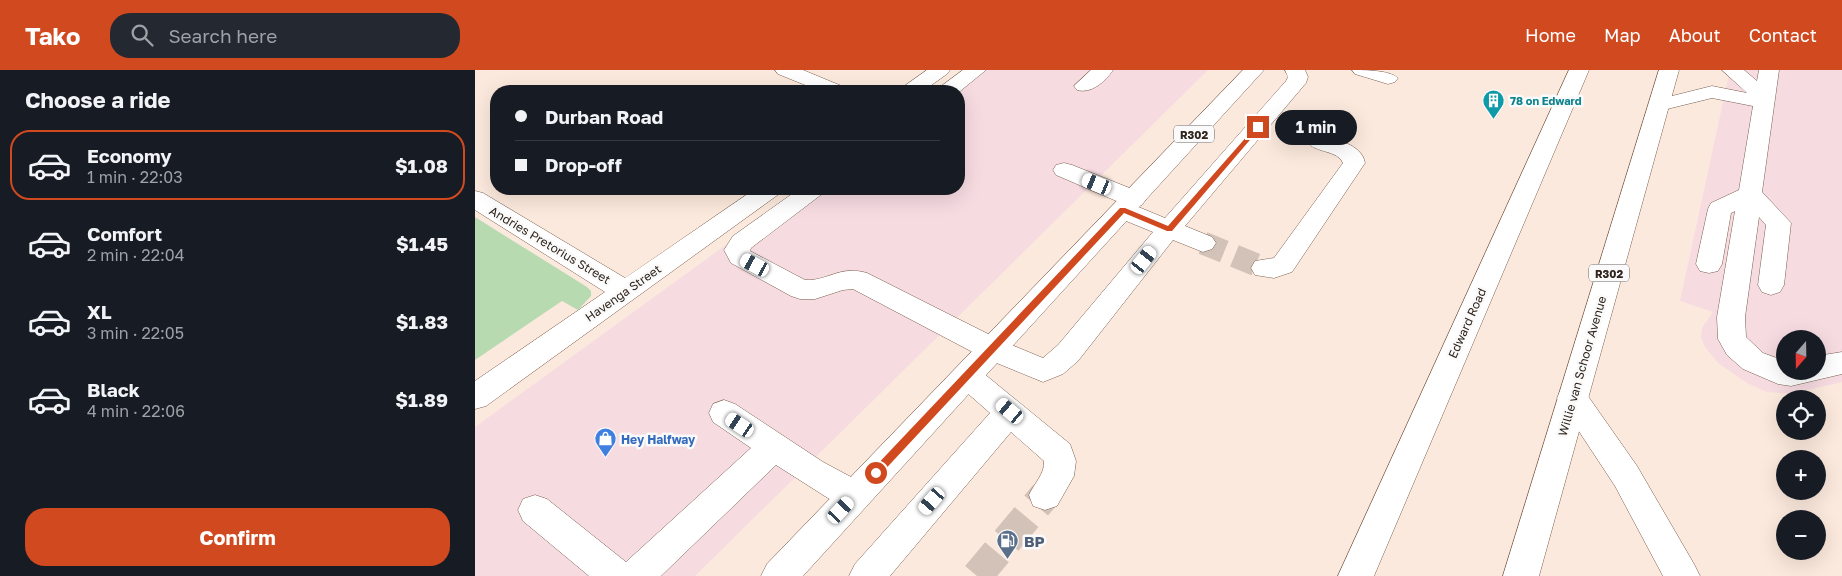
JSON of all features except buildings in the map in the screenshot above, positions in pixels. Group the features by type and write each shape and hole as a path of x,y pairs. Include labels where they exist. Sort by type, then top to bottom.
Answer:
{"main road":[{"path":"785,70 822,85"},
{"path":"919,85 940,70"},
{"path":"956,85 977,70"},
{"path":"1084,86 1103,70"},
{"name":"R302","path":"779,576 1254,70"},
{"path":"807,195 742,242 737,250 740,256 800,289 821,288 844,279 858,280 992,349 1043,370 1053,366 1068,353 1169,229 1296,83 1299,77 1295,70"},
{"path":"1362,70 1388,78"},
{"name":"Edward Road","path":"1356,576 1579,70"},
{"name":"Willie van Schoor Avenue","path":"1521,576 1669,70"},
{"path":"1732,70 1764,99"},
{"path":"1769,70 1731,317 1732,339 1744,354 1765,367 1776,370"},
{"path":"1659,105 1712,92 1764,99"},
{"path":"1264,268 1275,269 1283,265 1354,163 1353,157 1347,152 1318,142"},
{"path":"1064,170 1128,204 1169,229 1203,243"},
{"path":"1709,264 1719,209 1750,194"},
{"path":"1750,194 1779,223 1771,285"},
{"name":"Havenga Street","path":"475,397 762,195"},
{"name":"Andries Pretorius Street","path":"475,199 625,291"},
{"path":"1826,366 1842,363"},
{"path":"967,376 1059,454 1062,466 1045,495"},
{"path":"1572,398 1626,476 1682,576"},
{"path":"867,576 1010,411"},
{"path":"724,414 773,447 854,496"},
{"path":"636,576 773,447"},
{"path":"535,510 616,576"}],"shaded area":[{"path":"967,70 1208,70 695,576 475,576 475,427 795,195 965,195 965,85 946,85"},
{"path":"1730,70 1842,70 1842,382 1808,390 1776,390 1776,393 1767,392 1747,383 1718,363 1705,347 1701,337 1702,328 1713,312 1680,301"}],"green space":[{"path":"475,217 587,287 591,291 591,296 578,310 562,301 475,360"}],"tunnel":[{"path":"1203,243 1264,268"},
{"path":"977,576 1045,495"}],"place":[{"name":"78 on Edward","path":"1494,119"},
{"name":"Hey Halfway","path":"605,458"},
{"name":"BP","path":"1008,560"}],"route":[{"path":"876,473 1123,210 1169,229 1258,127"}]}
